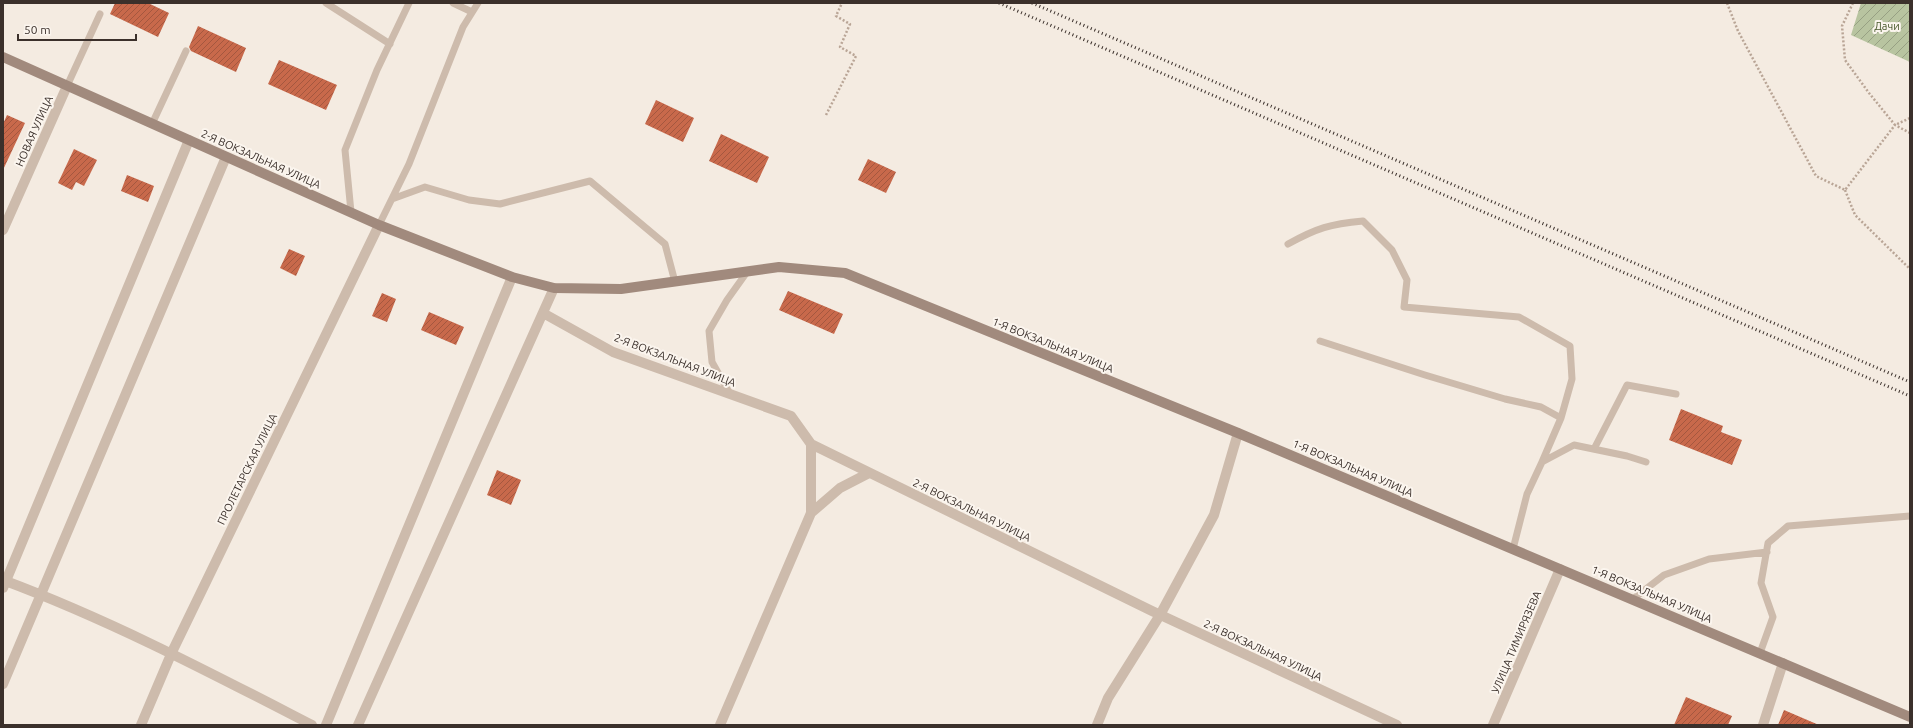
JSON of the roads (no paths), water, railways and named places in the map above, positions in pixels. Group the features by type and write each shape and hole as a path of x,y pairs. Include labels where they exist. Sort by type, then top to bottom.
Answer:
{"main road":[{"name":"2-Я ВОКЗАЛЬНАЯ УЛИЦА","path":"3,57 351,212 512,277 554,288 621,289 675,282"},
{"name":"1-Я ВОКЗАЛЬНАЯ УЛИЦА","path":"675,282 779,267 845,273 1238,433 1910,717"}],"street":[{"name":"НОВАЯ УЛИЦА","path":"3,230 67,86"},
{"path":"189,140 4,583 42,594 172,652 312,725"},
{"path":"3,684 226,157"},
{"name":"ПРОЛЕТАРСКАЯ УЛИЦА","path":"141,725 172,652 379,224"},
{"path":"326,725 512,277"},
{"path":"358,725 554,288"},
{"name":"2-Я ВОКЗАЛЬНАЯ УЛИЦА","path":"543,313 613,352 791,416 811,444 1160,615 1397,725"},
{"path":"1097,725 1108,698 1160,615 1214,515 1238,433"},
{"path":"720,725 811,513 811,444"},
{"path":"811,513 840,488 869,473"},
{"name":"УЛИЦА ТИМИРЯЗЕВА","path":"1493,725 1560,569"},
{"path":"1763,725 1784,663"}],"lane":[{"path":"326,3 390,44"},
{"path":"351,212 345,150 390,44 410,3"},
{"path":"453,3 472,12"},
{"path":"379,224 409,164 463,27 478,3"},
{"path":"67,86 100,14"},
{"path":"152,124 186,51"},
{"path":"392,199 425,187 469,200 500,204 590,182 665,244 675,282"},
{"path":"1288,244 1310,232 1333,224 1363,221 1392,250 1407,280 1404,307 1519,317 1570,346 1572,379 1561,418 1527,494 1513,549"},
{"path":"730,394 712,362 709,330 727,300 747,272"},
{"path":"1320,341 1505,399 1541,407 1561,418"},
{"path":"1594,449 1627,385 1676,394"},
{"path":"1542,462 1574,445 1646,462"},
{"path":"1760,653 1773,617 1761,584 1768,543 1788,526 1910,516"},
{"path":"1632,599 1664,575 1709,559 1767,552"}],"railway":[{"path":"999,3 1910,396"},
{"path":"1032,3 1910,382"}],"park label":[{"name":"Дачи","path":"1887,26"}]}
